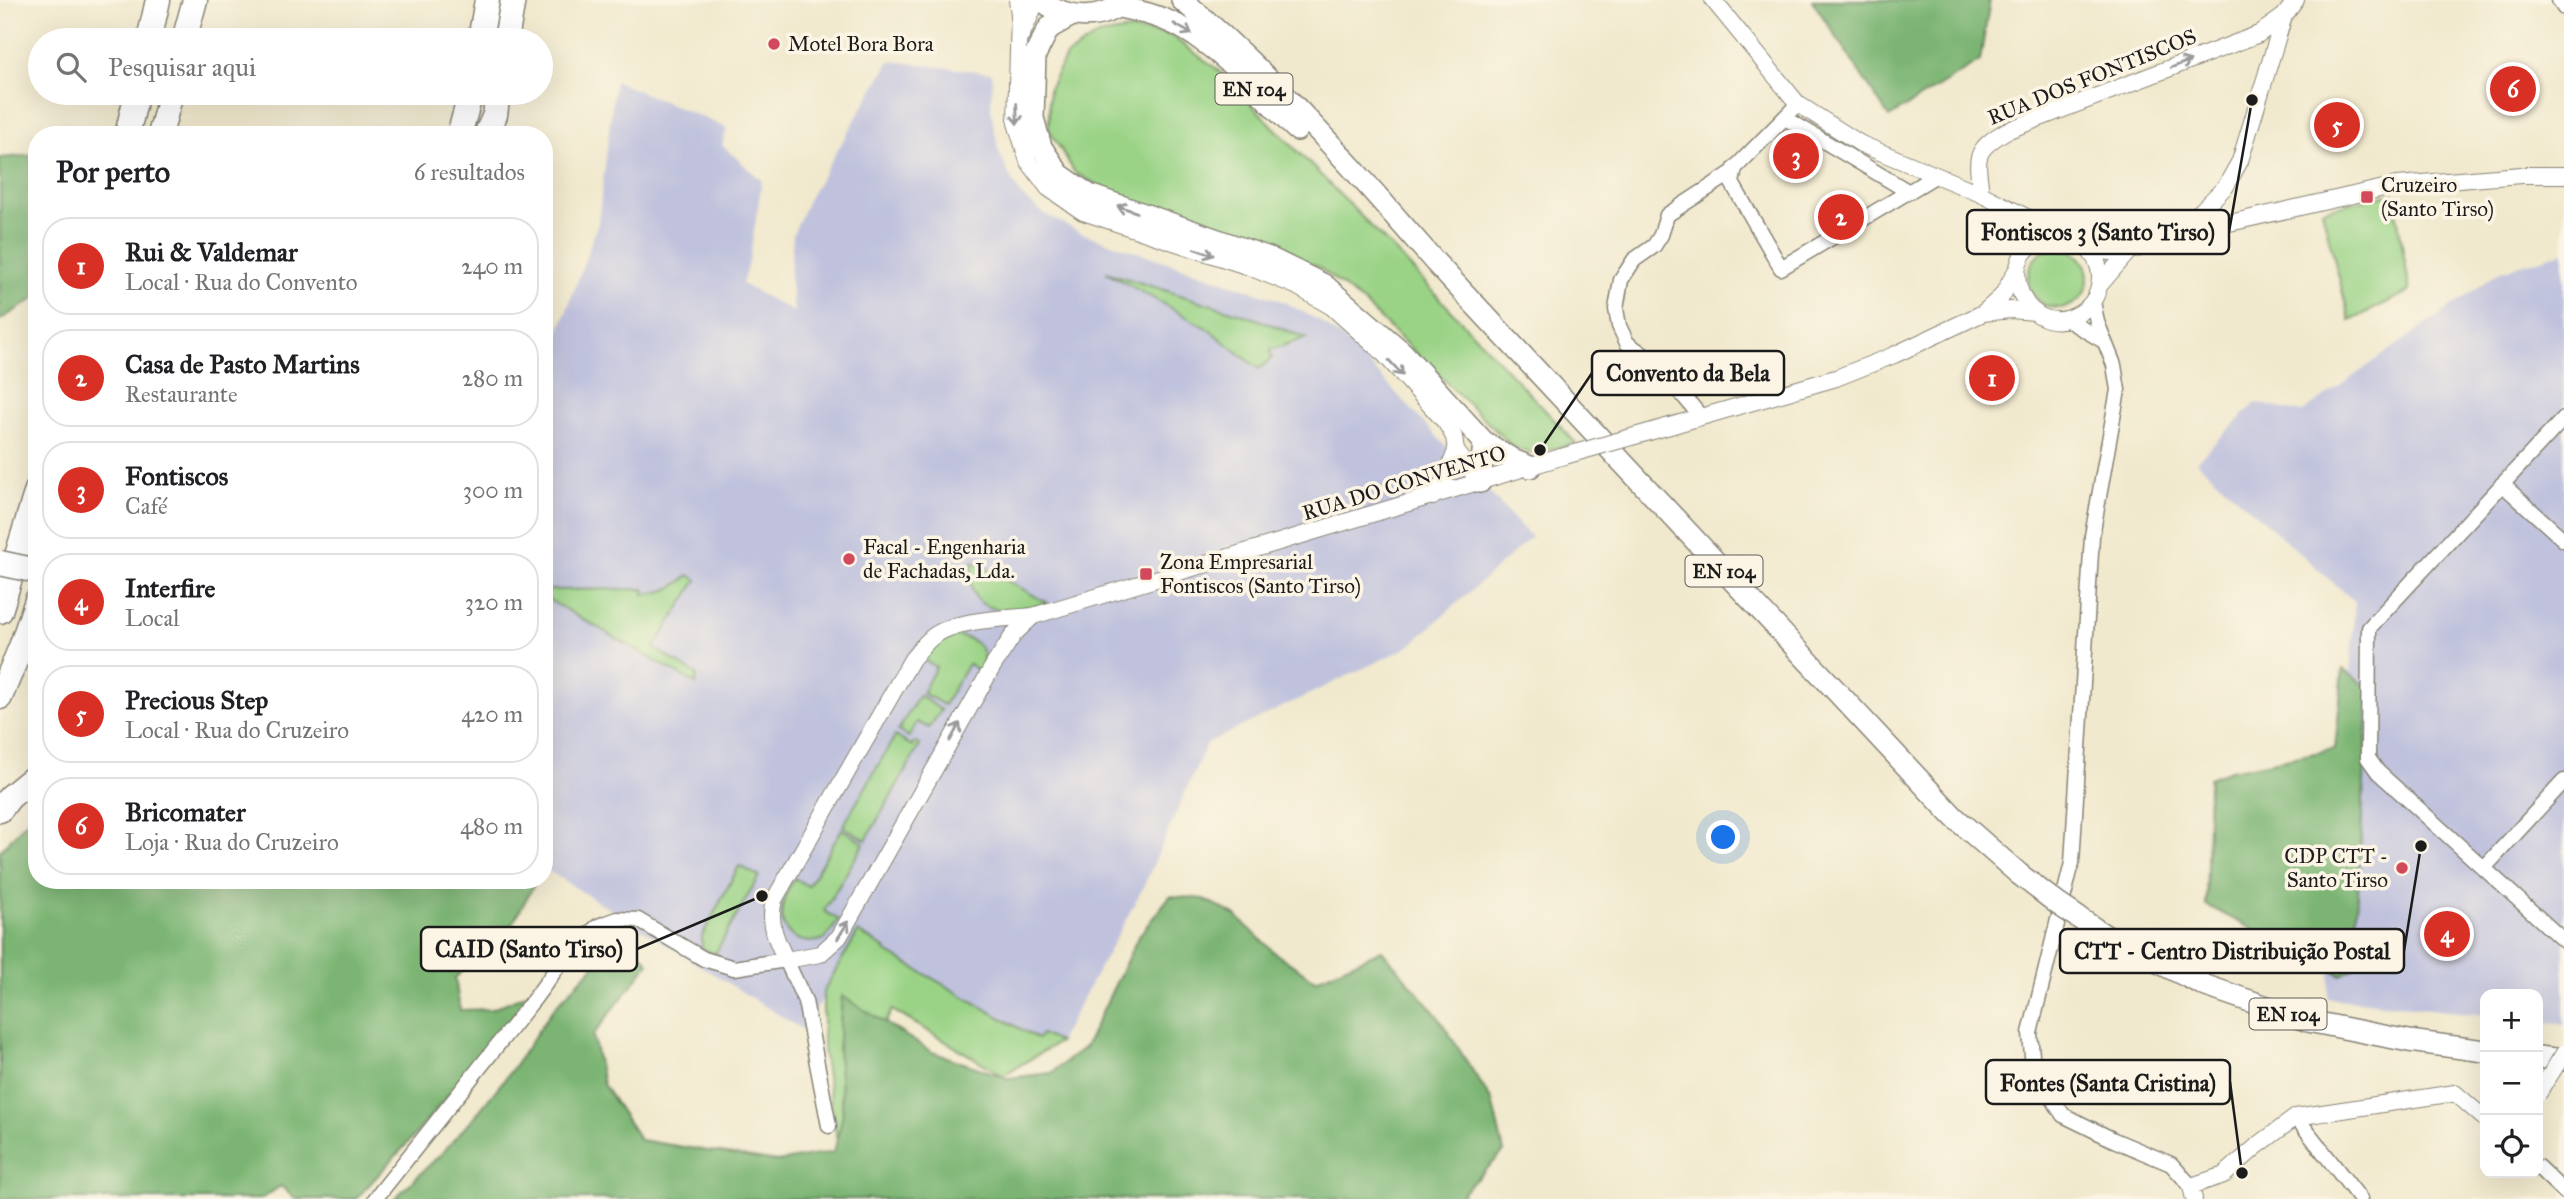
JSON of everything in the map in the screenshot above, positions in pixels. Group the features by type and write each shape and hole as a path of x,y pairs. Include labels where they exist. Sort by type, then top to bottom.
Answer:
{"highway":[{"path":"152,28 158,0"},
{"path":"187,28 195,0"},
{"path":"468,28 469,0"},
{"path":"482,28 487,0"},
{"path":"508,28 513,0"},
{"path":"129,126 133,105"},
{"path":"163,126 169,105"},
{"path":"169,126 171,105"},
{"path":"461,126 467,105"},
{"path":"490,126 496,105"},
{"path":"0,611 28,519"},
{"path":"0,563 28,569"},
{"path":"0,578 28,583"},
{"path":"0,696 28,626"},
{"path":"0,810 10,797 28,782"}],"main road":[{"path":"1041,0 1072,15 1096,15 1123,3"},
{"name":"EN 104","path":"1182,0 1250,62 1375,194 1435,262 1954,817 2019,874 2104,935 2206,986 2308,1021 2409,1041 2480,1050"},
{"name":"EN 104","path":"1123,3 1168,20 1207,45 1435,262"},
{"path":"1072,15 1049,28 1035,55 1033,118 1041,147 1059,174 1088,195 1269,258 1324,285 1403,353 1484,442 1530,467"},
{"path":"1480,482 1484,442"},
{"path":"2543,1058 2564,1060"}],"street":[{"path":"1017,0 1019,14 1016,122 1028,161 1048,188 1083,212 1250,267 1296,286 1332,307 1383,353 1446,423 1454,437 1457,451 1480,482"},
{"path":"1017,46 1032,12 1032,0"},
{"path":"1713,0 1798,104 1861,144 1981,194 2074,240 2108,252 2129,251 2166,239 2352,193 2397,185 2521,175 2564,175"},
{"name":"RUA DOS FONTISCOS","path":"1981,194 1977,159 1987,142 2006,131 2259,34 2284,16 2296,0"},
{"path":"2558,0 2564,8"},
{"path":"2166,239 2226,187 2240,161 2284,16"},
{"path":"1701,417 1658,365 1627,343 1619,326 1616,309 1621,281 1634,260 1654,246 1661,235 1667,215 1733,172 1798,104"},
{"path":"1785,118 1909,192"},
{"path":"1733,172 1732,183 1781,268 1935,176"},
{"path":"2004,206 2020,262 2016,282 2020,293 2026,304 2045,317 2066,318 2077,315 2129,251"},
{"path":"2020,262 2042,239 2074,240 2091,251 2100,274 2096,293 2097,322 2114,365 2118,390 2092,536 2072,863 2030,1033 2033,1068 2063,1115 2113,1140 2171,1164 2192,1193 2224,1175 2296,1117 2455,1093 2480,1115"},
{"name":"RUA DO CONVENTO","path":"786,960 775,938 771,922 774,900 912,659 924,645 945,630 974,622 1033,616 1561,457 1836,378 1894,355 1983,313 2002,296 2020,262"},
{"name":"RUA DO CONVENTO","path":"1983,313 2010,310 2035,312"},
{"path":"2066,318 2105,342"},
{"path":"2564,418 2369,628 2368,758 2378,772 2564,941"},
{"path":"1433,496 1444,481 1457,451"},
{"path":"2502,485 2564,540"},
{"path":"375,1199 570,950 598,926 617,919 638,920 704,959 734,968 820,954 839,937 993,666 1014,634 1033,616"},
{"path":"2484,868 2564,781"},
{"path":"786,960 805,1001 829,1126"},
{"path":"2543,1086 2564,1053"},
{"path":"2296,1117 2360,1199"},
{"path":"2543,1172 2564,1192"}],"shaded area":[{"path":"890,61 992,73 991,110 998,149 1022,196 1043,213 1081,233 1282,301 1321,322 1352,346 1531,537 1408,647 1207,743 1142,890 1059,1042 1003,1075 836,977 803,1030 553,874 553,349 598,223 615,81 727,128 722,145 762,181 750,256 742,284 794,312 790,275 793,234 809,198"},
{"path":"2564,252 2564,1024 2543,1022 2543,989 2480,989 2480,1014 2328,998 2355,602 2196,461 2256,403 2302,413 2501,271"}],"green space":[{"path":"1812,0 1990,0 1980,61 1889,117"},
{"path":"1129,30 1170,35 1217,69 1395,251 1576,443 1534,454 1514,448 1364,303 1317,266 1128,201 1075,173 1049,130 1049,89 1066,56 1098,35"},
{"path":"28,156 28,303 0,320 0,158"},
{"path":"2393,193 2410,291 2350,321 2322,210"},
{"path":"2058,248 2075,253 2083,261 2088,278 2083,295 2075,303 2058,308 2041,303 2033,295 2028,278 2033,261 2041,253"},
{"path":"1106,272 1254,318 1306,338 1270,350 1272,358 1259,369 1208,329"},
{"path":"973,561 1047,603 1018,609 991,608 981,602 974,593 971,580"},
{"path":"689,575 697,580 654,648 697,675 696,684 553,602 553,590 645,589 644,594 663,591"},
{"path":"956,636 970,639 979,646 984,658 983,664 981,672 968,664 944,705 922,693 936,667 922,659 939,643"},
{"path":"2343,669 2369,688 2354,968 2341,975 2206,905 2209,778 2231,770 2335,749"},
{"path":"919,695 941,710 929,728 917,722 909,737 898,731"},
{"path":"895,736 912,746 915,742 920,745 866,840 843,826"},
{"path":"28,820 28,889 532,889 513,923 455,978 460,1010 492,1009 536,990 415,1135 356,1199 295,1199 281,1186 261,1199 0,1199 0,851"},
{"path":"842,829 864,843 824,911 839,920 825,939 798,939 786,930 783,922 785,896 794,878 808,886"},
{"path":"739,866 759,876 715,954 702,949 702,936"},
{"path":"1170,896 1204,899 1235,915 1275,953 1315,980 1382,950 1437,1015 1492,1101 1504,1152 1462,1193 1465,1199 394,1199 441,1154 475,1116 511,1071 553,1009 606,953 638,950 649,963 593,1035 603,1084 640,1140 777,1162 834,1152 843,1114 838,1052 842,996 932,1052 1008,1078 1051,1073 1085,1047 1138,937"},
{"path":"858,932 886,949 885,951 1038,1039 1041,1034 1059,1042 1003,1075 892,1010 885,1023 842,997 838,1052 843,1114 837,1141 823,1050 823,992"}],"place":[{"name":"Motel Bora Bora","path":"774,44"},
{"name":"Bricomater","path":"2513,89"},
{"name":"Fontiscos 3 (Santo Tirso)","path":"2252,100"},
{"name":"Precious Step","path":"2337,125"},
{"name":"Fontiscos","path":"1796,156"},
{"name":"Cruzeiro (Santo Tirso)","path":"2367,197"},
{"name":"Casa de Pasto Martins","path":"1841,217"},
{"name":"Rui & Valdemar","path":"1992,378"},
{"name":"Convento da Bela","path":"1540,450"},
{"name":"Facal - Engenharia de Fachadas, Lda.","path":"849,559"},
{"name":"Zona Empresarial Fontiscos (Santo Tirso)","path":"1146,574"},
{"name":"CTT - Centro Distribuição Postal","path":"2421,846"},
{"name":"CDP CTT - Santo Tirso","path":"2402,868"},
{"name":"CAID (Santo Tirso)","path":"762,896"},
{"name":"Interfire","path":"2447,934"},
{"name":"Fontes (Santa Cristina)","path":"2242,1173"}]}
